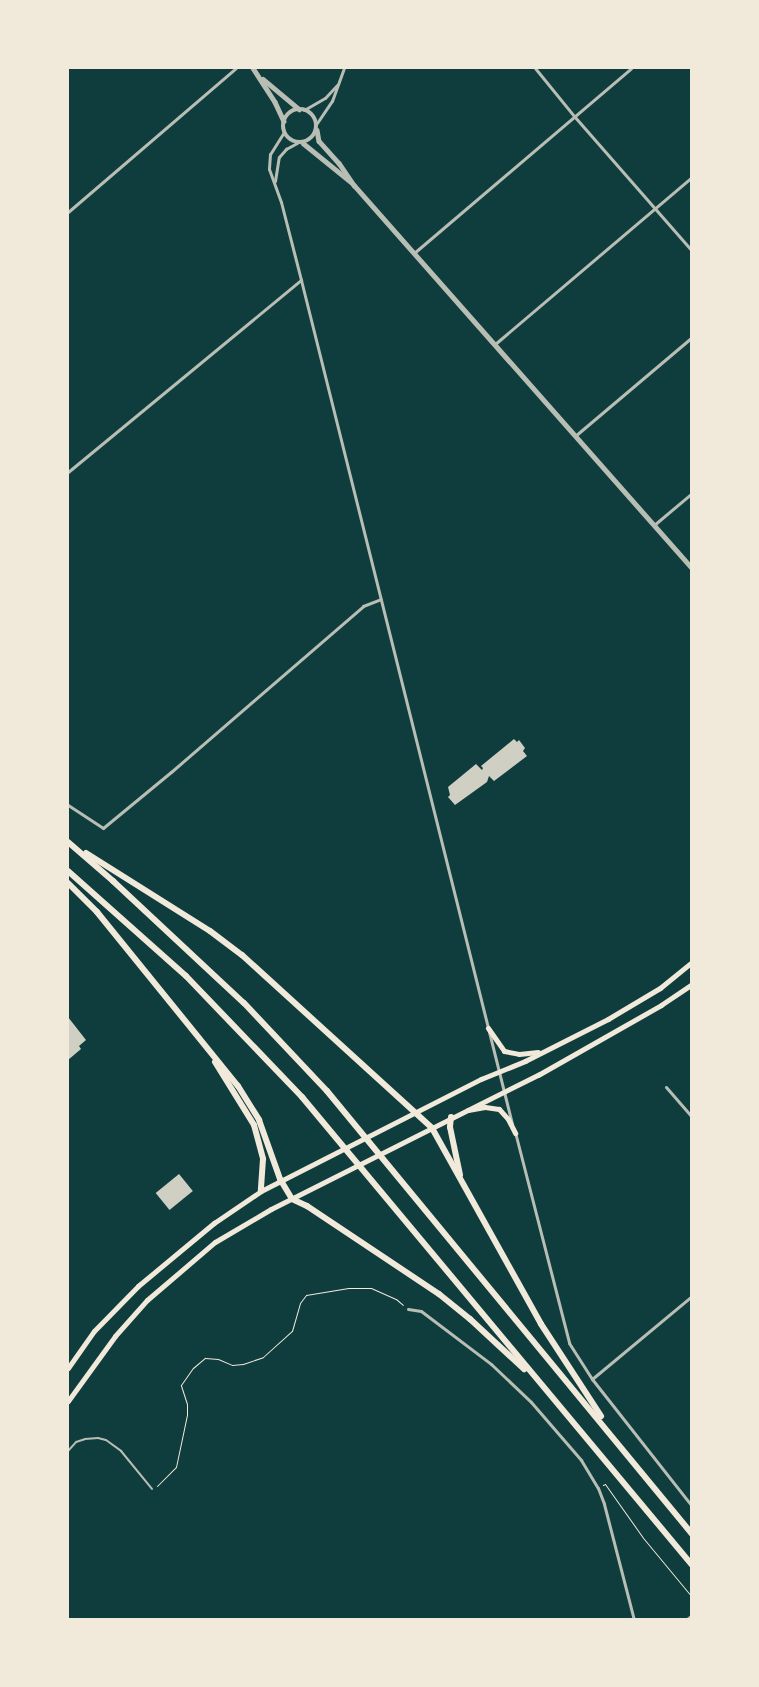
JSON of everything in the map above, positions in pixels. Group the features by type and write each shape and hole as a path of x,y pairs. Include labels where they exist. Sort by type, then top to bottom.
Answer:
{"highway":[{"path":"68,842 210,931 242,955 432,1128 557,1350 635,1464"},
{"path":"68,842 114,881 244,1002 351,1119 692,1534"},
{"path":"68,872 142,935 206,996 276,1068 331,1130 692,1565"},
{"path":"68,883 97,912 234,1081 254,1110 266,1136 280,1179 292,1199 307,1206 439,1294 487,1334 546,1391"},
{"path":"195,1032 254,1125 263,1159 261,1191"},
{"path":"451,1117 450,1127 460,1178"}],"main road":[{"path":"68,1368 94,1331 138,1286 214,1223 261,1191 280,1179 608,1019 660,988 692,962"},
{"path":"68,1401 115,1336 147,1300 175,1274 215,1242 292,1199 462,1111 538,1075 661,1005 692,984"},
{"path":"488,1028 504,1051 524,1054 548,1049"},
{"path":"462,1111 485,1107 499,1109 508,1119 515,1132"}],"street":[{"path":"68,212 236,68"},
{"path":"253,68 301,110 313,115 317,124 319,140 339,163 354,185 692,568"},
{"path":"317,124 332,101 344,68"},
{"path":"535,68 574,116 692,250"},
{"path":"414,253 631,68"},
{"path":"259,75 284,121 284,132 269,157 269,168 275,182 301,280 498,1072 569,1343 592,1379 692,1506"},
{"path":"284,121 289,113 301,110 325,98 338,83"},
{"path":"275,182 279,157 286,149 312,139 317,130"},
{"path":"284,132 292,141 300,143 354,185"},
{"path":"495,344 692,177"},
{"path":"68,472 301,280"},
{"path":"575,436 692,337"},
{"path":"653,525 692,493"},
{"path":"68,806 103,828 171,772 363,606 381,599"},
{"path":"666,1087 692,1117"},
{"path":"592,1379 692,1296"},
{"path":"408,1309 421,1311 491,1364 531,1402 581,1460 598,1488 604,1504 634,1620"},
{"path":"686,1620 692,1615"}],"lane":[{"path":"68,1451 76,1442 84,1439 98,1438 106,1440 120,1451 152,1489"}],"path":[{"path":"152,1489 176,1467 187,1415 187,1404 181,1385 193,1368 205,1358 218,1359 232,1364 243,1364 264,1357 292,1331 300,1303 306,1295 348,1288 371,1288 396,1299 408,1309"},
{"path":"603,1485 605,1484 644,1539 692,1597"}],"building":[{"path":"514,739 517,742 519,740 525,748 523,751 527,756 494,781 489,776 487,782 455,805 448,797 450,795 448,787 476,764 482,770 481,766"},
{"path":"68,1017 86,1040 79,1046 81,1049 68,1060"},
{"path":"179,1174 193,1191 170,1210 156,1193"}]}
